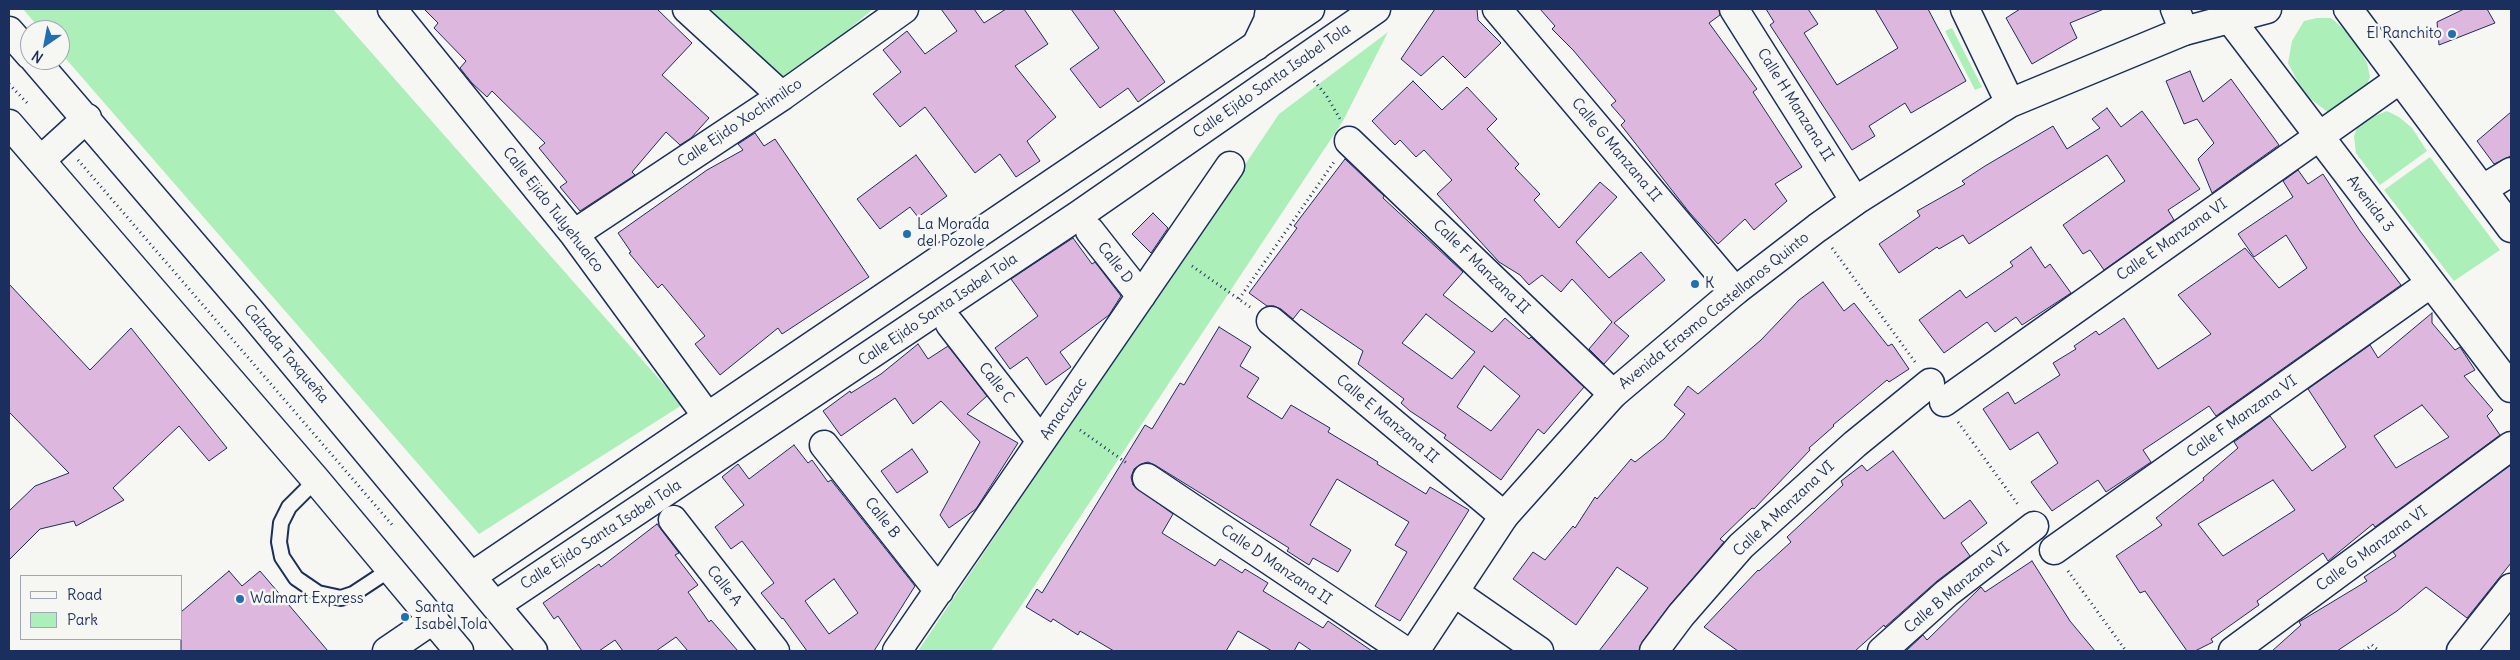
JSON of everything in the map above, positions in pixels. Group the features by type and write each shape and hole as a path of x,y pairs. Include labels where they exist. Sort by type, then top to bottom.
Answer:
{"street":[{"name":"Calle Ejido Tulyehualco","path":"392,9 574,234 707,416"},
{"path":"687,9 782,96"},
{"name":"Calle Ejido Xochimilco","path":"574,234 782,96 904,9"},
{"path":"1256,46 1268,21 1270,9"},
{"path":"472,576 1310,9"},
{"name":"Calle Ejido Santa Isabel Tola","path":"496,605 1063,226 1376,9"},
{"name":"Calle G Manzana II","path":"1497,9 1735,291"},
{"name":"Calle H Manzana II","path":"1734,9 1855,201"},
{"path":"1965,9 2010,103"},
{"name":"Avenida Erasmo Castellanos Quinto","path":"1415,651 1504,516 1613,394 1735,291 1817,228 1855,201 2010,103 2180,20 2230,19 2267,9"},
{"path":"2348,9 2511,228"},
{"name":"Avenida 3","path":"2230,19 2511,388"},
{"path":"9,31 20,44"},
{"name":"Calzada Taxqueña","path":"44,70 87,118 300,370 533,651"},
{"name":"Calle E Manzana VI","path":"1937,393 2400,79"},
{"path":"41,160 87,118"},
{"path":"9,124 316,480 391,570 444,639 388,651"},
{"name":"Calle F Manzana II","path":"1348,141 1613,394"},
{"name":"Amacuzac","path":"898,651 1230,166"},
{"path":"2483,189 2511,172"},
{"name":"Calle D","path":"1090,231 1141,296"},
{"name":"Calle F Manzana VI","path":"2054,550 2431,283"},
{"name":"Calle E Manzana II","path":"1270,321 1504,516"},
{"name":"Calle C","path":"950,324 1041,441"},
{"name":"Calle A Manzana VI","path":"1654,651 1681,615 1741,546 1855,444 1937,393"},
{"name":"Calle B","path":"824,444 939,591"},
{"name":"Calle G Manzana VI","path":"2233,651 2511,446"},
{"name":"Calle D Manzana II","path":"1147,478 1405,651"},
{"name":"Calle A","path":"673,520 776,651"},
{"name":"Calle B Manzana VI","path":"1882,651 1947,593 2034,526"},
{"path":"2461,651 2511,588"},
{"path":"1454,592 1539,651"}],"lane":[{"path":"316,480 289,507 281,523 279,542 282,557 296,578 318,593 342,598 353,594 391,570"}],"path":[{"path":"1239,299 1348,141 1335,108 1298,63"},
{"path":"9,84 35,112"},
{"path":"62,141 398,532"},
{"path":"1817,228 2034,526"},
{"path":"1171,251 1270,321"},
{"path":"252,407 300,370"},
{"path":"1059,415 1147,478"},
{"path":"2054,550 2126,651"},
{"path":"2364,651 2372,644 2379,651"}],"green space":[{"path":"23,9 333,9 682,405 479,534 70,64 70,20 32,20"},
{"path":"709,9 873,9 786,82"},
{"path":"2317,18 2331,18 2353,37 2367,63 2370,77 2364,92 2329,113 2304,94 2288,63 2292,41 2304,21"},
{"path":"1952,28 1982,87 1975,90 1945,31"},
{"path":"1388,32 1343,121 991,651 918,651 1279,114"},
{"path":"2387,111 2399,117 2412,128 2427,151 2380,185 2356,153 2354,136 2359,122"},
{"path":"2430,157 2500,250 2454,281 2384,190"}],"building":[{"path":"424,9 657,9 692,43 662,75 709,118 691,138 680,145 666,132 632,172 635,175 580,211 560,187 567,182 539,148 545,143 492,91 487,97 472,83 460,68 466,61 434,28 438,23"},
{"path":"941,9 974,9 984,23 1006,9 1024,9 1048,44 1015,66 1056,117 1027,141 1040,161 1016,177 1000,154 975,173 925,107 900,127 873,94 901,72 883,50 907,31 925,54 957,31"},
{"path":"1071,9 1113,9 1165,82 1138,102 1128,88 1100,108 1070,69 1099,48"},
{"path":"1435,9 1477,9 1478,20 1501,43 1465,78 1443,56 1421,76 1401,59"},
{"path":"1540,9 1719,9 1720,15 1709,23 1757,89 1753,92 1802,167 1775,184 1787,201 1754,230 1745,219 1718,244 1689,212 1621,125 1625,121 1611,105 1616,101 1573,50 1552,29 1555,26"},
{"path":"1766,9 1808,9 1818,24 1804,33 1837,85 1898,48 1875,9 1928,9 1966,81 1911,113 1905,103 1869,126 1875,136 1852,150 1770,25 1774,22"},
{"path":"2020,9 2104,9 2070,23 2077,38 2032,64 2006,18"},
{"name":"El Ranchito","path":"2464,9 2487,9 2495,23 2439,45 2437,22"},
{"path":"2190,71 2203,102 2231,79 2279,145 2212,193 2198,159 2214,143 2197,119 2184,124 2166,81"},
{"path":"1413,81 1442,110 1467,87 1497,119 1487,129 1519,164 1515,168 1540,194 1534,200 1559,228 1600,182 1617,197 1576,242 1609,278 1641,252 1665,280 1614,323 1629,336 1604,364 1589,349 1612,322 1572,279 1561,292 1542,275 1529,285 1520,275 1499,262 1437,194 1452,180 1424,150 1416,157 1400,140 1395,145 1372,121"},
{"path":"2107,108 2121,127 2142,111 2200,189 2168,210 2174,220 2104,270 2090,250 2083,254 2063,225 2125,181 2107,155 1969,244 1963,235 1939,249 1937,247 1899,273 1879,244 1920,216 1917,211 1965,184 1962,181 2053,126 2067,149 2100,128 2092,119"},
{"path":"2511,112 2511,156 2494,164 2477,141"},
{"path":"755,133 764,146 775,139 869,277 782,334 778,328 720,375 695,344 705,336 662,284 658,288 629,253 631,252 618,233 707,170 743,150 738,144"},
{"path":"916,155 947,196 918,217 910,207 880,229 857,199"},
{"path":"1345,159 1384,196 1383,198 1463,272 1443,295 1492,332 1505,318 1529,339 1531,337 1584,387 1544,434 1538,429 1501,480 1444,438 1446,435 1410,411 1401,403 1404,399 1358,364 1363,351 1301,309 1293,319 1281,309 1267,306 1249,293 1297,228 1294,226","holes":["1426,314 1475,352 1452,379 1402,343","1484,366 1520,396 1491,431 1457,407"]},
{"path":"2298,170 2308,184 2323,174 2360,231 2401,285 2216,416 2209,406 2143,450 2151,462 2106,492 2098,480 2052,511 2031,482 2058,463 2038,432 2010,450 1983,409 2008,392 2015,404 2060,375 2053,363 2076,349 2074,346 2096,331 2099,335 2124,318 2158,369 2211,334 2178,295 2245,248 2279,288 2307,268 2286,235 2254,257 2238,234 2293,197 2283,181"},
{"path":"1153,213 1168,228 1151,253 1132,234"},
{"path":"1073,238 1092,264 1095,262 1121,296 1109,315 1060,352 1071,367 1046,385 1027,357 1010,369 995,348 1038,316 1011,279"},
{"path":"2031,247 2045,268 2050,264 2071,293 2022,325 2016,317 1995,332 1987,322 1944,353 1919,320 1960,290 1966,298 2013,266 2010,262"},
{"path":"1823,282 1844,311 1854,303 1888,346 1892,344 1909,369 1889,382 1887,380 1833,425 1809,448 1810,450 1754,509 1752,508 1720,539 1724,542 1669,606 1642,642 1639,651 1599,651 1648,588 1617,567 1576,625 1513,579 1533,552 1545,560 1573,526 1575,528 1595,497 1597,499 1631,459 1635,462 1664,439 1685,414 1674,405 1688,386 1698,394 1761,340 1799,300"},
{"path":"9,284 90,370 131,328 227,448 209,461 179,426 113,488 124,500 76,526 74,521 40,529 9,560 9,511 35,486 69,473 9,412"},
{"path":"2432,313 2432,323 2455,350 2460,347 2475,370 2464,376 2493,410 2487,416 2500,435 2375,527 2373,524 2328,561 2323,553 2257,601 2259,605 2211,639 2213,642 2195,651 2187,651 2145,591 2140,593 2116,556 2162,525 2156,518 2204,480 2203,478 2238,448 2234,442 2270,416 2312,471 2346,447 2308,389 2370,345 2378,358","holes":["2422,405 2449,437 2396,468 2374,436","2273,480 2295,510 2223,556 2198,524"]},
{"path":"1219,327 1251,347 1240,366 1259,378 1247,397 1282,419 1291,405 1330,428 1328,432 1426,494 1430,487 1469,510 1400,621 1375,606 1407,552 1395,545 1409,522 1337,479 1310,525 1351,550 1338,572 1313,558 1309,565 1287,551 1289,548 1155,465 1148,462 1134,469 1131,477 1133,485 1173,514 1162,533 1215,566 1220,559 1242,573 1245,569 1268,583 1263,591 1323,628 1328,621 1372,651 1312,651 1299,642 1294,651 1272,651 1238,631 1226,651 1114,651 1080,631 1078,635 1053,619 1051,622 1026,607 1037,589 1042,593 1145,425 1152,429 1180,383 1184,385"},
{"path":"918,344 928,359 948,346 987,396 967,414 1018,443 976,509 949,528 940,515 980,442 941,401 913,424 895,398 841,436 823,411 850,391 851,393 881,374"},
{"path":"794,445 808,463 812,460 828,482 831,480 915,586 874,651 807,651 783,618 761,593 774,583 742,541 731,549 715,527 744,505 722,477 738,464 749,479","holes":["834,579 858,613 829,634 805,601"]},
{"path":"912,449 928,472 897,493 881,471"},
{"path":"1893,451 1944,519 1970,500 1987,523 1961,543 1970,556 1937,581 1855,651 1738,651 1704,627 1758,570 1791,542 1787,537 1843,485 1841,481 1862,465 1867,471"},
{"path":"2511,465 2511,563 2467,618 2426,587 2397,611 2337,651 2272,651 2301,625 2299,622 2367,581 2364,577 2396,556 2393,552"},
{"path":"657,524 679,553 675,555 698,585 688,592 709,622 711,620 738,651 688,651 676,637 656,651 623,651 615,640 599,651 582,651 558,616 554,619 543,603 599,564 601,567"},
{"path":"2032,561 2070,621 2095,651 1906,651 1923,635 1927,640 1981,587 1985,592"},
{"name":"Walmart Express","path":"229,571 242,586 260,571 328,651 181,651 182,611"}],"place":[{"name":"El Ranchito","path":"2452,34"},
{"name":"La Morada del Pozole","path":"907,234"},
{"name":"K","path":"1695,284"},
{"name":"Walmart Express","path":"240,599"},
{"name":"Santa Isabel Tola","path":"405,617"}]}
